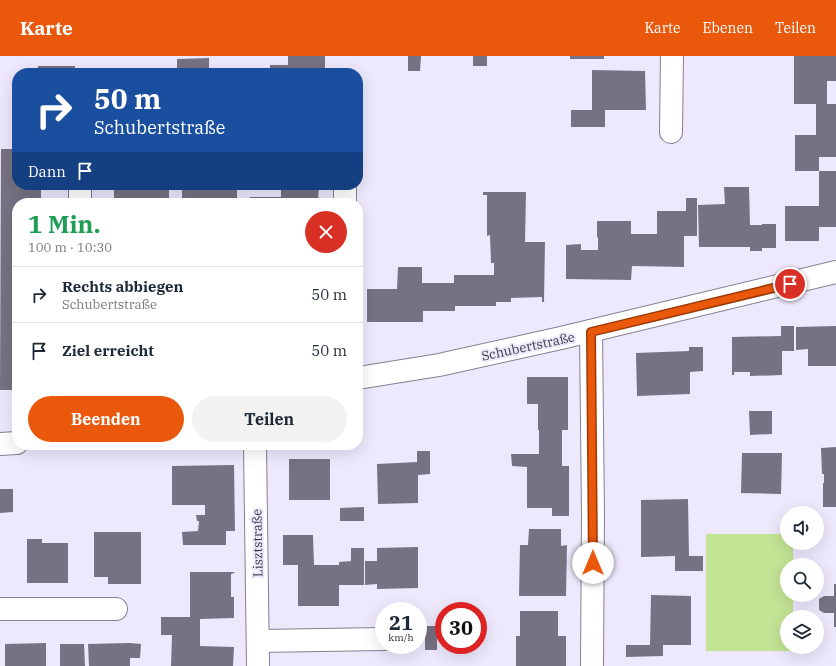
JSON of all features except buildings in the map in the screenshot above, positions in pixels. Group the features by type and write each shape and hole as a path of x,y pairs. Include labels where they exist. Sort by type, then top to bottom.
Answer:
{"street":[{"path":"671,132 672,56"},
{"name":"Schubertstraße","path":"363,377 439,365 591,332 836,272"},
{"path":"591,332 593,515 592,666"},
{"path":"0,444 12,443"},
{"name":"Lisztstraße","path":"255,450 258,666"},
{"path":"0,610 116,609"},
{"path":"258,641 375,638"}],"green space":[{"path":"706,534 780,534 780,550 793,550 793,558 780,558 780,602 793,602 793,610 780,610 780,651 706,651"}],"route":[{"path":"593,563 591,332 790,284"}]}
